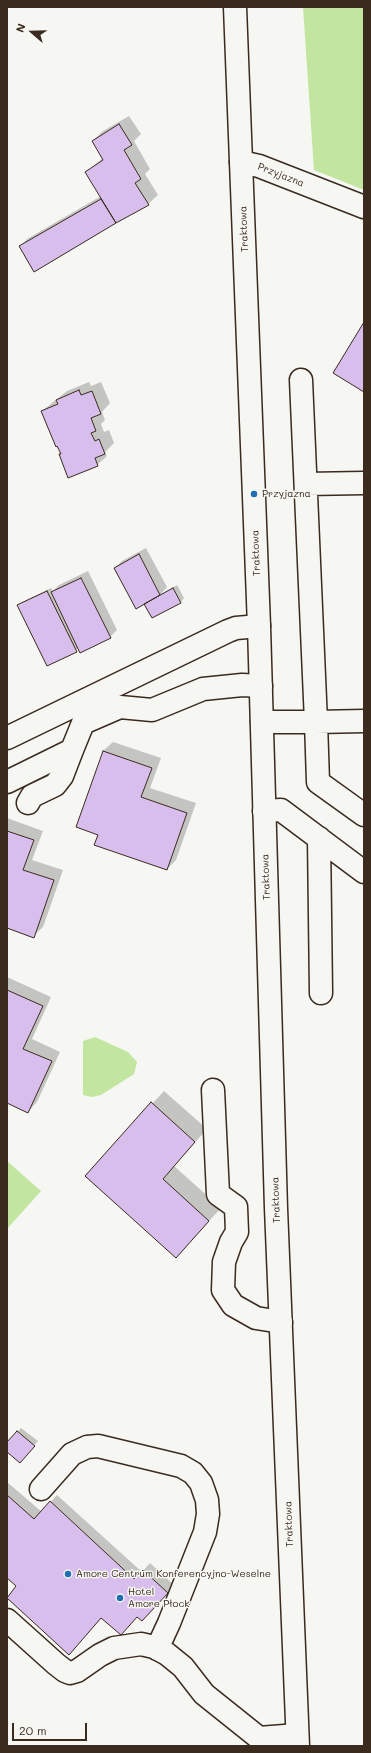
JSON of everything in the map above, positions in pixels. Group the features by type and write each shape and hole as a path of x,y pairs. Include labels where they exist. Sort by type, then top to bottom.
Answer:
{"main road":[{"name":"Traktowa","path":"235,7 259,626 272,1098 298,1741"},
{"name":"Przyjazna","path":"241,162 259,166 364,207"},
{"path":"301,380 318,782 364,815"},
{"path":"306,484 364,483"},
{"path":"7,738 228,631 236,628 259,626"},
{"path":"28,803 32,796 55,785 62,776 83,723 120,707 152,710 203,689 242,685 260,686"},
{"path":"262,722 364,721"},
{"path":"7,782 72,750"},
{"path":"264,811 281,810 364,872"},
{"path":"319,838 322,993"},
{"path":"213,1090 218,1194 236,1207 237,1232 224,1262 223,1290 234,1305 256,1318 281,1322"},
{"path":"41,1489 72,1454 87,1446 98,1446 181,1466 193,1473 201,1483 207,1500 208,1514 205,1532 169,1623 157,1649"},
{"path":"7,1620 65,1672 70,1673 77,1671 100,1655 114,1648 140,1644 157,1649 168,1654 183,1667 204,1694 259,1738 298,1741"}],"green space":[{"path":"303,7 364,7 364,190 314,170"},
{"path":"95,1037 128,1052 137,1062 134,1074 101,1095 92,1097 83,1095 83,1041"},
{"path":"7,1161 41,1191 7,1229"}],"building":[{"path":"119,124 132,145 124,150 141,179 135,183 149,205 116,223 85,172 103,160 92,141"},
{"path":"101,199 116,223 34,272 19,246"},
{"path":"364,322 364,392 333,373"},
{"path":"79,390 81,395 92,391 101,414 91,418 96,431 91,433 95,441 99,439 105,454 95,458 98,466 68,478 59,454 61,454 57,446 56,447 41,411 58,404 56,400"},
{"path":"139,554 160,595 136,609 114,568"},
{"path":"81,578 111,638 80,653 51,592"},
{"path":"173,588 181,603 152,618 144,604"},
{"path":"47,591 77,652 47,666 17,605"},
{"path":"103,751 152,768 141,797 187,813 167,870 94,845 98,835 76,827"},
{"path":"7,831 34,840 23,870 54,880 34,938 7,928"},
{"path":"7,990 43,1006 23,1049 52,1061 28,1113 7,1103"},
{"path":"151,1102 195,1142 163,1179 209,1221 176,1258 85,1176"},
{"path":"17,1431 35,1446 20,1463 7,1452 7,1442"},
{"name":"Amore Centrum Konferencyjno-Weselne","path":"7,1495 34,1519 50,1501 134,1579 143,1570 168,1593 142,1621 137,1617 121,1635 101,1618 69,1655 7,1598 16,1586 7,1578"}],"place":[{"name":"Przyjazna","path":"254,494"},
{"name":"Amore Centrum Konferencyjno-Weselne","path":"68,1574"},
{"name":"Hotel Amore Płock","path":"120,1598"}]}
